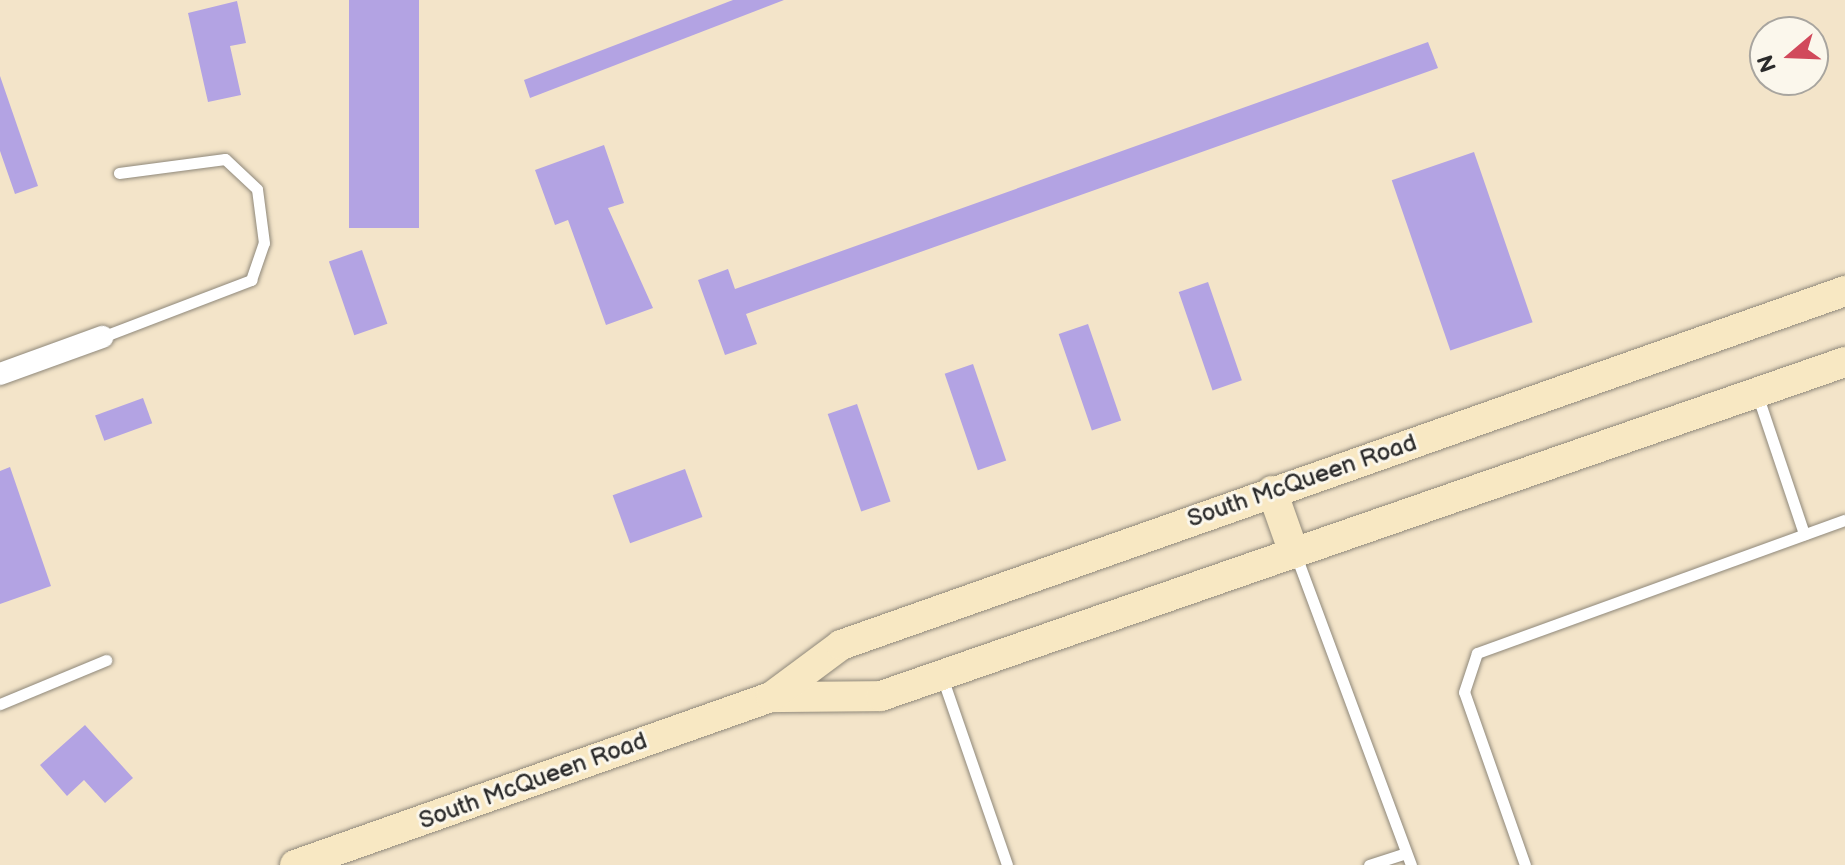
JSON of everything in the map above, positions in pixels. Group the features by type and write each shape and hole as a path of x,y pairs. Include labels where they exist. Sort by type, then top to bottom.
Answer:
{"main road":[{"name":"South McQueen Road","path":"295,865 771,697 841,645 1845,291"},
{"name":"South McQueen Road","path":"771,697 881,696 1845,362"},
{"path":"1272,491 1294,553"}],"street":[{"path":"0,374 102,337"}],"lane":[{"path":"102,337 251,280 264,243 257,189 225,159 119,173"},
{"path":"1757,393 1804,534"},
{"path":"1525,865 1464,692 1477,653 1845,520"},
{"path":"1294,553 1408,859 1369,865"},
{"path":"0,704 106,660"},
{"path":"941,675 1007,865"}],"building":[{"path":"349,0 419,0 419,228 349,228"},
{"path":"733,0 784,0 530,98 524,80"},
{"path":"237,1 246,43 230,46 241,95 208,102 188,13"},
{"path":"1428,42 1438,68 746,314 757,344 725,355 698,280 728,269 735,289"},
{"path":"0,76 38,186 15,194 0,151"},
{"path":"604,145 624,203 608,208 653,308 606,325 568,220 555,225 535,170"},
{"path":"1474,152 1533,322 1450,351 1392,180"},
{"path":"362,250 387,324 354,335 329,261"},
{"path":"1208,282 1242,380 1213,390 1179,292"},
{"path":"1088,324 1121,420 1092,431 1059,334"},
{"path":"973,364 1006,460 978,470 945,374"},
{"path":"143,398 152,423 104,441 95,415"},
{"path":"857,404 891,501 861,511 828,414"},
{"path":"10,467 51,586 0,604 0,471"},
{"path":"685,469 702,517 630,543 613,495"},
{"path":"85,725 133,778 105,803 84,780 67,796 40,765"}]}
